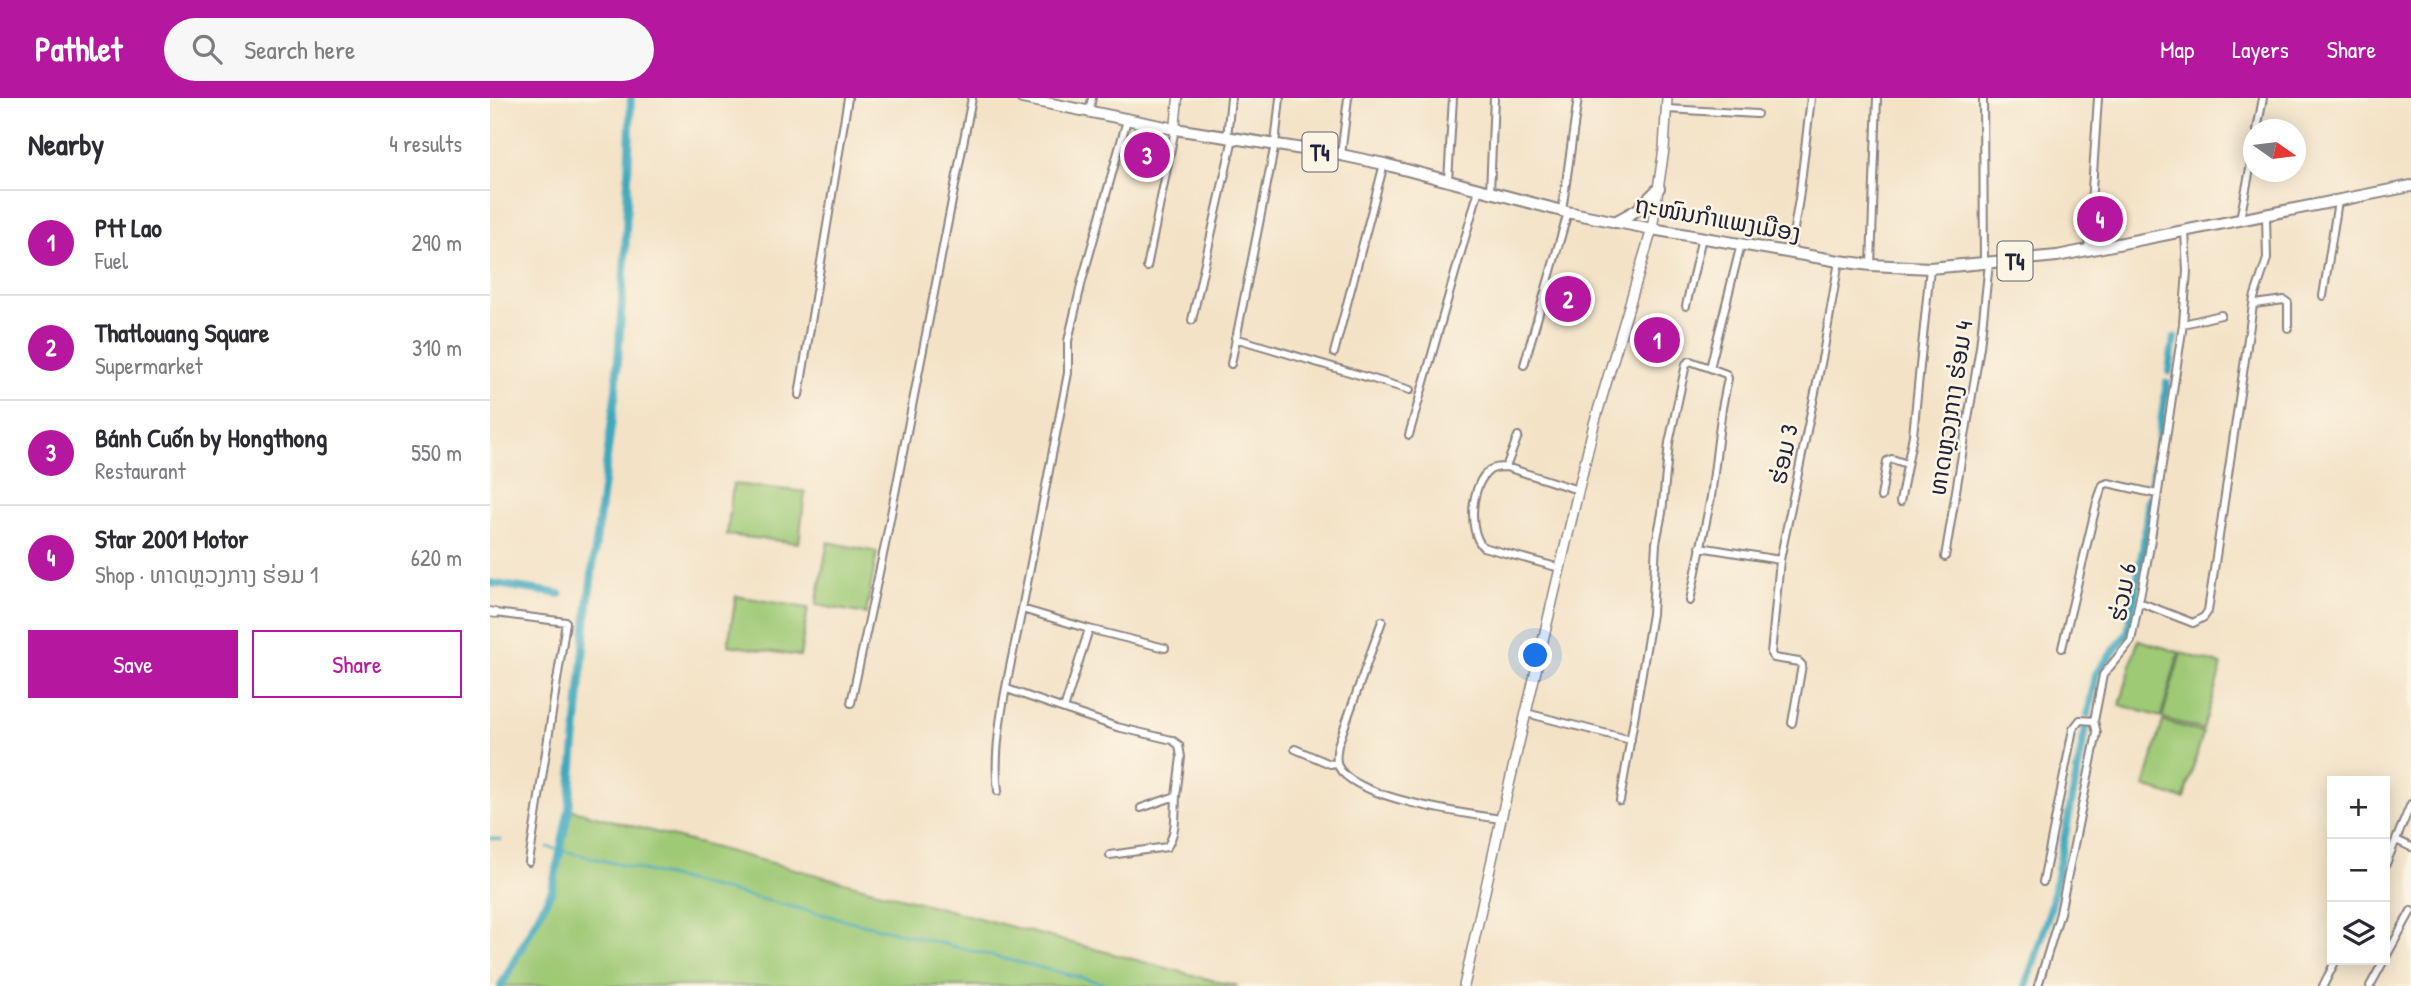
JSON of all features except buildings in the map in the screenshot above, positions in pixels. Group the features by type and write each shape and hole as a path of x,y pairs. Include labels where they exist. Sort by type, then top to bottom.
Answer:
{"main road":[{"name":"ຖະໜົນກຳແພງເມືອງ","path":"1022,98 1175,129 1341,155 1615,222 1871,265 1930,268 1987,264 2088,250 2411,186"},
{"path":"1464,986 1594,424 1652,229 1659,188 1667,98"},
{"path":"1615,222 1637,210 1659,188"}],"street":[{"path":"799,395 848,98"},
{"path":"851,703 888,532 972,98"},
{"path":"1090,112 1092,98"},
{"path":"1147,267 1175,129 1178,98"},
{"path":"1192,320 1230,138 1231,98"},
{"path":"1231,363 1275,144 1280,98"},
{"path":"1341,155 1348,98"},
{"path":"1448,181 1453,98"},
{"path":"1409,435 1485,191 1494,98"},
{"path":"1524,365 1565,211 1578,98"},
{"path":"1790,252 1811,98"},
{"path":"1871,265 1877,98"},
{"name":"ທາດຫຼວງກາງ ຮ່ອມ 4","path":"1945,557 1980,347 1987,264 1983,98"},
{"path":"2088,250 2098,98"},
{"path":"2259,119 2263,98"},
{"path":"1667,109 1757,114"},
{"path":"998,791 995,774 998,743 1066,385 1068,341 1127,120"},
{"path":"1334,353 1384,164"},
{"path":"2240,221 2247,182"},
{"path":"2323,296 2338,201"},
{"path":"2140,602 2193,622 2204,617 2207,611 2256,289 2267,259 2266,216"},
{"name":"ຮ່ວມ 6","path":"2038,986 2060,913 2097,733 2094,721 2103,675 2131,640 2140,602 2183,324 2187,271 2185,231"},
{"path":"1686,306 1702,237"},
{"path":"1710,368 1741,244"},
{"name":"ຮ່ອມ 3","path":"1792,723 1802,665 1800,662 1773,658 1771,654 1780,560 1824,354 1839,261"},
{"path":"1900,502 1913,435 1930,268"},
{"path":"2254,304 2284,300 2288,303 2288,328"},
{"path":"2183,324 2221,314"},
{"path":"1236,338 1410,390"},
{"path":"1620,801 1652,614 1656,542 1670,443 1688,362 1726,374 1728,378 1711,497 1690,600"},
{"path":"1506,467 1518,436"},
{"path":"1881,497 1887,461 1892,459 1907,464"},
{"path":"1560,568 1483,547 1477,539 1473,508 1480,484 1489,471 1506,467 1578,491"},
{"path":"2062,648 2103,485 2108,483 2157,494"},
{"path":"1700,547 1780,560"},
{"path":"1022,609 1165,648"},
{"path":"493,613 566,622 529,862"},
{"path":"1382,621 1338,745 1336,763 1340,771 1364,788 1392,798 1501,819"},
{"path":"1064,709 1089,629"},
{"path":"1007,689 1117,727 1172,740 1179,745 1181,757 1175,822 1172,838 1167,846 1110,855"},
{"path":"1526,713 1630,740"},
{"path":"2043,882 2073,729 2080,720 2094,721"},
{"path":"1295,750 1330,764 1336,763"},
{"path":"1141,808 1176,796"},
{"path":"2390,854 2411,804"},
{"path":"2396,839 2411,847"},
{"path":"2371,986 2411,911"},
{"path":"2323,986 2334,965"}],"green space":[{"path":"733,484 805,492 799,543 727,535"},
{"path":"828,542 877,552 866,614 816,605"},
{"path":"736,596 808,608 800,656 728,645"},
{"path":"2138,640 2179,652 2161,717 2120,705"},
{"path":"2181,653 2222,665 2203,730 2162,718"},
{"path":"2163,721 2203,733 2184,799 2144,787"},
{"path":"569,809 1238,986 501,986 552,890"}],"waterway":[{"path":"501,986 552,890 569,809 588,604 616,389 625,257 631,98"},
{"path":"2169,371 2174,338"},
{"path":"2151,488 2167,383"},
{"path":"2088,714 2096,674 2128,632 2149,498"},
{"path":"490,583 560,594"},
{"path":"2026,986 2051,907 2086,727"},
{"path":"490,838 501,840"},
{"path":"548,847 1115,986"}],"place":[{"name":"Bánh Cuốn by Hongthong","path":"1147,155"},
{"name":"Star 2001 Motor","path":"2100,219"},
{"name":"Thatlouang Square","path":"1568,299"},
{"name":"Ptt Lao","path":"1657,340"}]}
